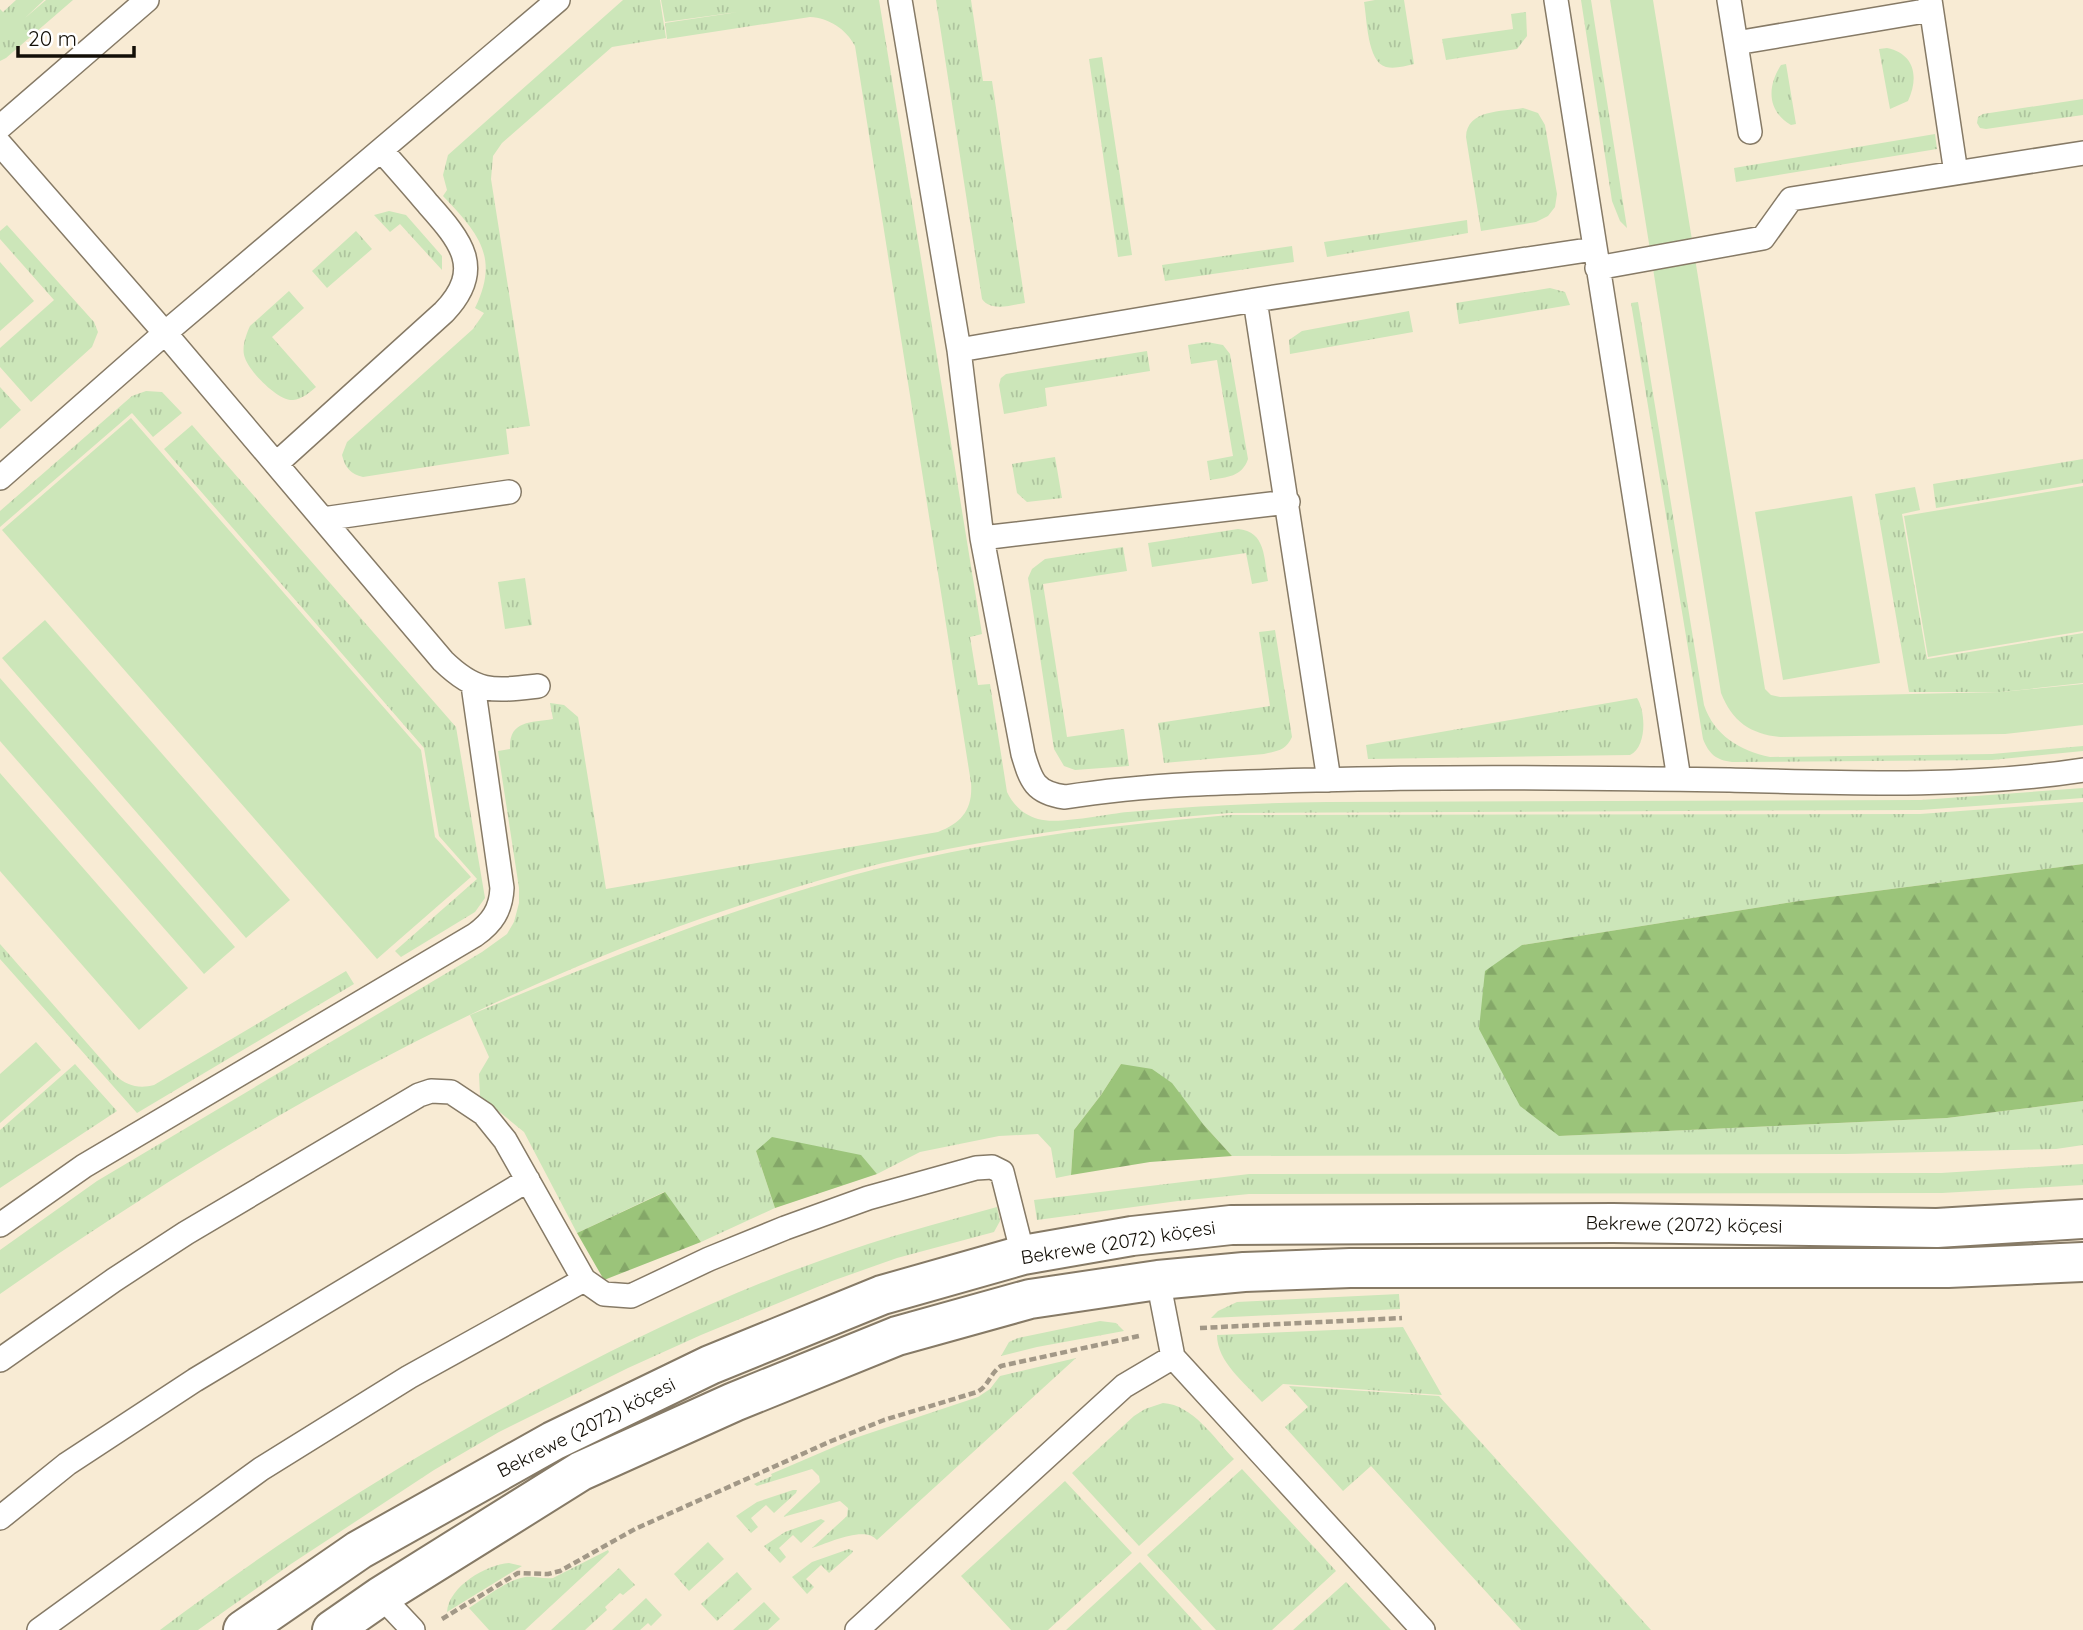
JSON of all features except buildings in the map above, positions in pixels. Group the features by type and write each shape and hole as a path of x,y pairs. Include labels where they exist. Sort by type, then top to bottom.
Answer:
{"main road":[{"name":"Bekrewe (2072) köçesi","path":"243,1630 359,1550 552,1441 710,1365 882,1295 1023,1255 1132,1236 1231,1225 1613,1223 1937,1228 2083,1219"},
{"name":"Bekrewe (2072) köçesi","path":"332,1630 381,1596 582,1471 734,1402 910,1333 1030,1299 1158,1280 1244,1272 1350,1268 1934,1268 2083,1262"}],"lane":[{"path":"0,127 146,0"},
{"path":"0,478 165,333 558,0"},
{"path":"900,0 959,349 982,538 1023,754 1037,787 1050,795 1065,797 1210,783 1329,780 1679,779 1918,784 1995,780 2083,770"},
{"path":"1556,0 1679,779"},
{"path":"1730,0 1749,132"},
{"path":"1736,43 1931,5 1956,173"},
{"path":"0,144 165,333 443,661 473,685 490,689 538,687"},
{"path":"276,464 444,312 462,288 466,263 463,250 453,233 381,150"},
{"path":"959,349 1255,300 1762,238 1791,199 2083,153"},
{"path":"1255,300 1329,780"},
{"path":"323,519 509,492"},
{"path":"982,538 1288,502"},
{"path":"0,1225 84,1166 488,926 499,908 502,888 473,685"},
{"path":"0,1360 186,1233 419,1095 431,1091 451,1092 484,1114 505,1139 584,1280 604,1294 631,1296 709,1259 868,1198 976,1168 992,1167 1002,1172 1023,1255"},
{"path":"0,1518 67,1464 195,1380 528,1180"},
{"path":"39,1630 261,1469 409,1377 584,1280"},
{"path":"1158,1280 1173,1357 1423,1630"},
{"path":"857,1630 1124,1386 1173,1357"},
{"path":"381,1596 424,1627"}],"path":[{"path":"424,1627 518,1573 548,1574 560,1571 635,1529 829,1442 884,1420 977,1392 985,1387 995,1370 1001,1366 1126,1338 1214,1326 1402,1318"}],"green space":[{"path":"16,0 44,0 25,18 46,0 73,0 0,61 0,9 3,12"},
{"path":"623,0 660,0 666,38 612,47 502,143 493,156 491,179 530,426 506,429 509,454 363,477 355,474 349,470 342,455 347,442 473,329 484,313 475,308 485,274 482,247 466,222 443,196 447,190 443,175 448,155"},
{"path":"661,0 879,0 982,634 970,637 978,685 990,684 1007,792 1016,805 1028,815 1057,821 1178,808 1327,802 1921,800 2083,788 2083,798 1921,810 1229,813 1055,831 883,863 772,895 637,942 541,982 447,1026 263,1125 173,1179 0,1294 0,1250 97,1181 482,952 507,934 514,922 519,903 519,888 498,751 510,749 513,733 522,725 553,719 550,703 564,705 578,717 606,889 938,832 954,824 968,808 971,783 855,46 847,34 836,26 810,17 667,39 665,23 738,12 665,22"},
{"path":"936,0 971,0 983,81 992,81 1025,303 996,307 982,299"},
{"path":"1404,0 1414,64 1386,67 1375,57 1369,39 1364,2"},
{"path":"1581,0 1591,0 1627,228 1620,221 1612,201"},
{"path":"1610,0 1653,0 1765,689 1771,695 1780,697 2001,692 2083,684 2083,725 2005,734 1780,737 1751,729 1737,718 1725,703 1721,693"},
{"path":"1526,12 1527,36 1517,49 1446,60 1442,39 1513,29 1511,14"},
{"path":"1887,48 1904,55 1914,75 1908,101 1890,109 1879,49"},
{"path":"1102,57 1132,255 1118,257 1089,59"},
{"path":"1786,64 1796,124 1791,125 1777,113 1772,98 1776,73 1781,65"},
{"path":"2083,99 2083,115 1986,129 1980,128 1977,123 1978,117 1983,114"},
{"path":"1523,108 1538,113 1545,125 1557,194 1555,207 1548,216 1536,222 1481,231 1466,137 1468,128 1472,121 1487,114"},
{"path":"1935,134 1937,149 1736,182 1734,168"},
{"path":"389,211 406,215 442,256 442,270 400,224 390,232 374,215"},
{"path":"1467,220 1468,233 1327,257 1324,242"},
{"path":"7,225 94,322 98,332 92,347 31,402 0,367 0,348 54,300 0,239 0,231"},
{"path":"356,231 372,249 327,288 312,271"},
{"path":"1292,246 1294,262 1165,281 1162,265"},
{"path":"0,262 34,301 0,331"},
{"path":"1550,288 1565,292 1570,305 1459,324 1456,303"},
{"path":"289,291 304,308 272,337 316,387 293,400 280,396 258,377 248,364 244,350 250,326"},
{"path":"1638,302 1704,705 1708,716 1721,733 1748,751 1770,757 1992,754 2083,746 2083,751 1992,760 1732,762 1717,758 1708,749 1703,739 1631,303"},
{"path":"1409,311 1413,332 1290,354 1289,340 1302,331"},
{"path":"1207,342 1223,345 1230,354 1248,459 1238,473 1210,480 1207,461 1233,456 1217,360 1191,364 1188,345"},
{"path":"1147,351 1150,371 1045,388 1047,406 1004,414 999,385 1006,374"},
{"path":"0,387 21,410 0,429"},
{"path":"146,391 162,392 182,413 153,437 132,413 0,527 0,511 132,396"},
{"path":"131,418 421,750 435,837 471,877 377,959 2,530"},
{"path":"192,425 456,727 485,898 475,912 401,957 395,951 477,879 439,836 424,748 164,449"},
{"path":"1055,457 1062,498 1027,502 1017,493 1012,464"},
{"path":"2083,459 2083,483 1936,508 1933,484"},
{"path":"2083,486 2083,631 1928,657 1904,516"},
{"path":"1915,487 1920,510 1902,514 1927,659 2083,633 2083,683 2001,692 1909,692 1875,494"},
{"path":"1852,496 1880,663 1783,680 1755,512"},
{"path":"1238,529 1254,535 1259,541 1268,581 1252,584 1246,553 1152,567 1148,543"},
{"path":"1123,547 1127,571 1043,584 1067,737 1124,729 1129,766 1075,770 1064,766 1054,749 1028,578 1032,569 1045,559"},
{"path":"525,578 532,625 505,629 498,582"},
{"path":"45,620 290,900 246,938 2,658"},
{"path":"1275,630 1292,737 1287,745 1264,754 1164,763 1158,723 1270,706 1259,632"},
{"path":"0,678 235,947 204,974 0,741"},
{"path":"1637,698 1642,712 1643,729 1640,745 1630,755 1368,759 1366,745"},
{"path":"0,773 188,988 139,1030 0,871"},
{"path":"2083,802 2083,864 1799,901 1522,945 1559,1136 1947,1118 2083,1101 2083,1145 2056,1149 1845,1154 1232,1156 1203,1124 1121,1064 1074,1130 1071,1175 1056,1178 1051,1148 1038,1134 999,1136 920,1152 877,1174 860,1155 756,1151 775,1208 701,1242 664,1192 577,1233 524,1132 480,1096 479,1074 489,1057 470,1015 623,953 778,897 884,867 969,848 1099,828 1229,815 1920,814"},
{"path":"2083,864 2083,1101 1947,1118 1559,1136 1520,1106 1479,1029 1485,971 1522,945 1799,901"},
{"path":"0,944 115,1075 124,1082 143,1087 154,1085 346,971 354,984 137,1113 0,959"},
{"path":"36,1042 61,1070 0,1123 0,1074"},
{"path":"75,1064 117,1111 0,1188 0,1130"},
{"path":"1121,1064 1152,1069 1172,1083 1232,1156 1150,1162 1071,1175 1074,1130"},
{"path":"772,1137 861,1155 877,1174 775,1208 756,1151"},
{"path":"2083,1164 2083,1185 1942,1193 1249,1194 1037,1220 1034,1200 1249,1174 1941,1173"},
{"path":"665,1192 701,1242 604,1280 577,1233"},
{"path":"997,1207 1000,1221 994,1232 897,1258 832,1281 628,1368 499,1432 434,1470 291,1564 198,1630 160,1630 256,1561 354,1496 455,1435 591,1361 690,1314 791,1271 846,1251"},
{"path":"1399,1294 1400,1309 1211,1318 1218,1311 1237,1302"},
{"path":"1100,1321 1116,1323 1124,1331 1001,1356 1009,1342 1018,1338"},
{"path":"1403,1327 1442,1395 1283,1384 1262,1402 1227,1363 1218,1345 1217,1335"},
{"path":"1076,1358 877,1540 864,1534 855,1535 812,1548 847,1516 848,1508 840,1501 783,1517 820,1482 819,1476 812,1469 757,1486 754,1484 855,1438 978,1397 990,1389 1000,1376"},
{"path":"1289,1386 1439,1396 1651,1630 1521,1630 1371,1466 1343,1491 1285,1427 1308,1407"},
{"path":"1163,1403 1174,1405 1193,1416 1234,1459 1139,1546 1072,1473 1134,1416"},
{"path":"1242,1469 1336,1571 1272,1630 1216,1630 1147,1555"},
{"path":"1065,1481 1132,1553 1048,1630 1011,1630 961,1576"},
{"path":"797,1490 796,1493 774,1513 766,1505 751,1518 758,1527 751,1533 736,1516 757,1502"},
{"path":"821,1519 825,1521 801,1543 793,1535 779,1548 786,1557 780,1563 764,1546 785,1532"},
{"path":"708,1542 724,1559 689,1591 674,1574"},
{"path":"849,1549 852,1553 829,1573 821,1565 806,1579 814,1587 807,1594 792,1577 812,1562"},
{"path":"608,1550 606,1555 525,1630 489,1630 469,1608 510,1582 525,1577 553,1578"},
{"path":"1140,1562 1202,1630 1066,1630"},
{"path":"509,1563 522,1566 447,1612 454,1594 470,1578 490,1568"},
{"path":"619,1568 635,1585 623,1595 620,1593 605,1607 607,1610 585,1630 551,1630"},
{"path":"737,1572 752,1589 717,1621 701,1604"},
{"path":"1346,1582 1391,1630 1293,1630"},
{"path":"646,1598 662,1615 651,1626 648,1623 640,1630 612,1630"},
{"path":"764,1602 780,1619 768,1630 733,1630"}]}
